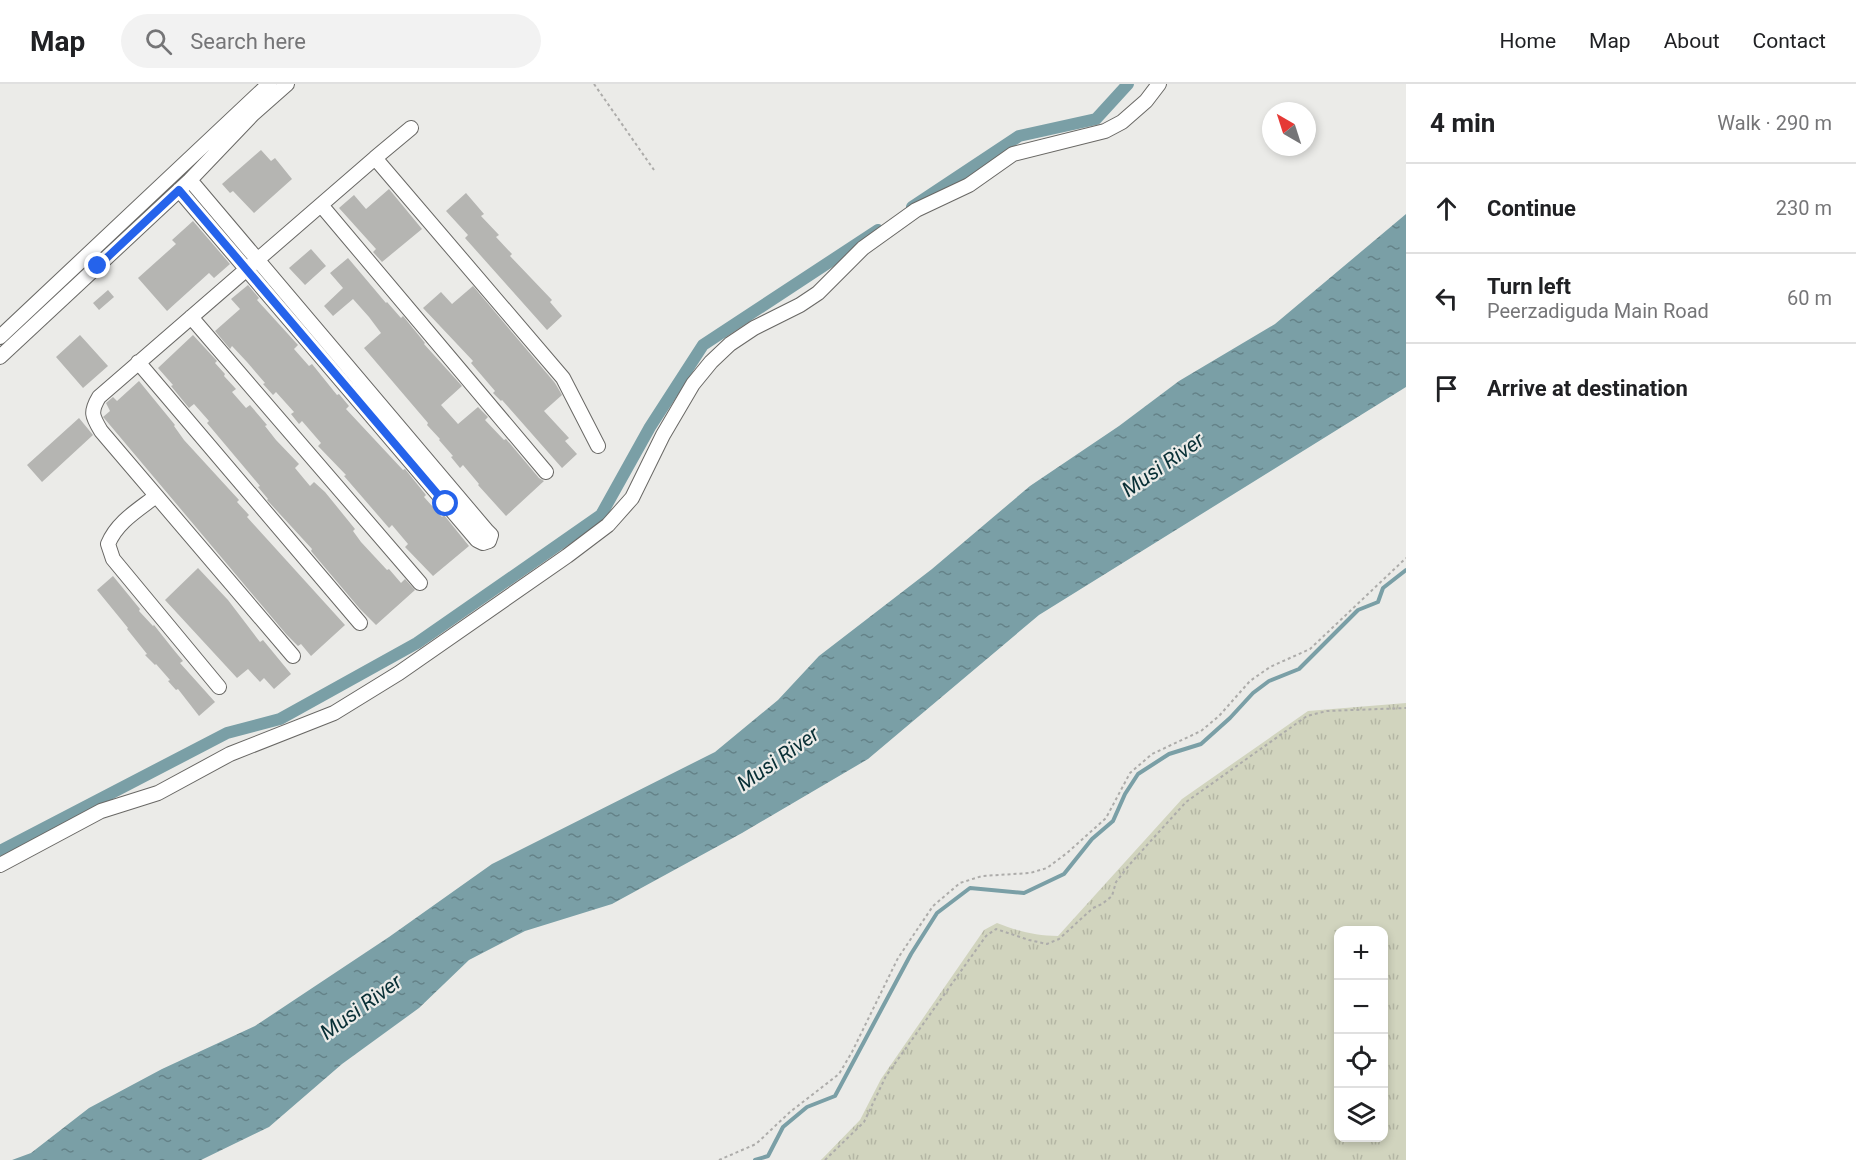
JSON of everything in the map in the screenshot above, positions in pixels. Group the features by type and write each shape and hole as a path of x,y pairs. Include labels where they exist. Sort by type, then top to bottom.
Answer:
{"street":[{"path":"0,337 269,84"},
{"path":"0,357 190,180 253,114 287,84"},
{"path":"0,865 101,811 158,793 230,754 334,713 399,673 577,550 608,525 632,498 663,435 693,384 730,344 754,328 800,305 818,293 863,248 916,210 969,185 1013,154 1105,131 1122,122 1146,101 1159,84"},
{"path":"293,656 101,431 93,417 93,407 99,397 138,362 411,128"},
{"path":"375,158 563,378 598,446"},
{"path":"179,190 477,540 483,543 489,541 491,535 190,180"},
{"path":"321,205 546,472"},
{"path":"191,317 420,583"},
{"path":"138,362 360,622"},
{"path":"156,496 121,524 113,532 108,544 113,559 219,687"}],"path":[{"path":"594,84 654,170"},
{"path":"719,1160 756,1144 790,1112 839,1074 898,958 933,906 960,883 982,876 1030,873 1047,868 1106,818 1130,773 1144,760 1201,731 1219,716 1250,681 1270,667 1310,649 1406,558"},
{"path":"825,1160 864,1122 886,1076 986,936 996,929 1047,944 1059,939 1093,908 1112,896 1116,882 1130,864 1186,802 1307,716 1327,711 1406,708"}],"green space":[{"path":"1406,703 1406,1160 821,1160 860,1120 881,1079 984,930 997,923 1027,933 1058,936 1182,799 1308,711"}],"water":[{"name":"Musi River","path":"1406,214 1406,387 1039,615 868,759 742,833 612,904 525,931 469,960 419,1008 342,1064 269,1127 201,1160 12,1160 31,1153 89,1108 162,1069 255,1026 389,937 492,864 715,752 778,700 819,656 932,569 1030,486 1119,426 1179,381 1275,324"}],"building":[{"path":"261,150 271,161 275,158 292,179 254,213 233,191 230,193 222,184"},
{"path":"389,189 422,229 382,262 373,252 376,249 339,208 354,195 366,209"},
{"path":"466,193 484,214 481,216 499,235 496,237 512,254 510,256 552,300 550,302 562,316 547,330 465,238 468,235 446,211"},
{"path":"193,221 230,264 214,278 209,273 167,311 138,278 176,244 172,240"},
{"path":"311,249 326,266 305,285 289,268"},
{"path":"348,258 386,303 401,318 403,316 424,344 462,386 441,405 458,424 478,407 488,417 485,420 504,440 506,439 544,481 506,516 463,465 460,468 427,425 428,423 364,348 381,333 369,317 353,299 333,316 324,306 343,288 330,273"},
{"path":"248,285 259,298 257,300 298,345 294,349 309,366 312,364 337,395 339,394 349,406 346,409 403,470 405,469 426,495 424,497 442,517 444,515 469,546 433,576 405,547 408,544 392,525 389,528 344,476 346,475 318,446 321,443 302,421 299,424 291,414 294,412 276,392 273,395 247,362 232,346 230,349 215,331 240,309 231,299"},
{"path":"473,286 555,383 562,395 544,411 569,438 565,441 577,454 562,468 502,400 493,393 495,391 471,363 473,361 423,308 441,292 452,304"},
{"path":"108,290 114,297 99,310 93,303"},
{"path":"80,335 108,366 83,388 56,357"},
{"path":"193,335 217,361 215,363 236,389 232,392 246,408 250,405 276,440 299,464 295,468 310,486 314,482 325,492 355,529 353,531 361,542 401,583 405,579 415,590 376,625 267,500 258,487 260,486 207,423 209,421 194,404 189,408 158,368"},
{"path":"139,381 175,425 184,440 239,500 237,502 249,515 247,517 345,625 311,656 301,644 298,646 286,634 103,417 110,411 106,403 113,397 117,401"},
{"path":"79,418 93,435 42,482 27,465"},
{"path":"198,568 228,600 260,642 263,640 291,674 274,689 264,678 260,682 248,669 237,678 165,600"},
{"path":"113,576 140,609 139,611 154,625 183,661 180,663 215,702 199,716 156,664 145,655 147,654 128,628 97,590"}],"waterway":[{"path":"912,207 1019,136 1096,119 1128,84"},
{"path":"0,851 227,733 280,719 417,643 601,515 650,427 703,345 878,230"},
{"path":"755,1160 768,1156 783,1127 807,1107 835,1096 911,954 937,913 970,888 1024,893 1064,874 1092,839 1113,821 1125,794 1138,774 1169,754 1201,744 1253,693 1269,681 1299,669 1358,610 1378,602 1383,588 1406,570"}],"route":[{"path":"98,266 179,190 446,504"}]}
